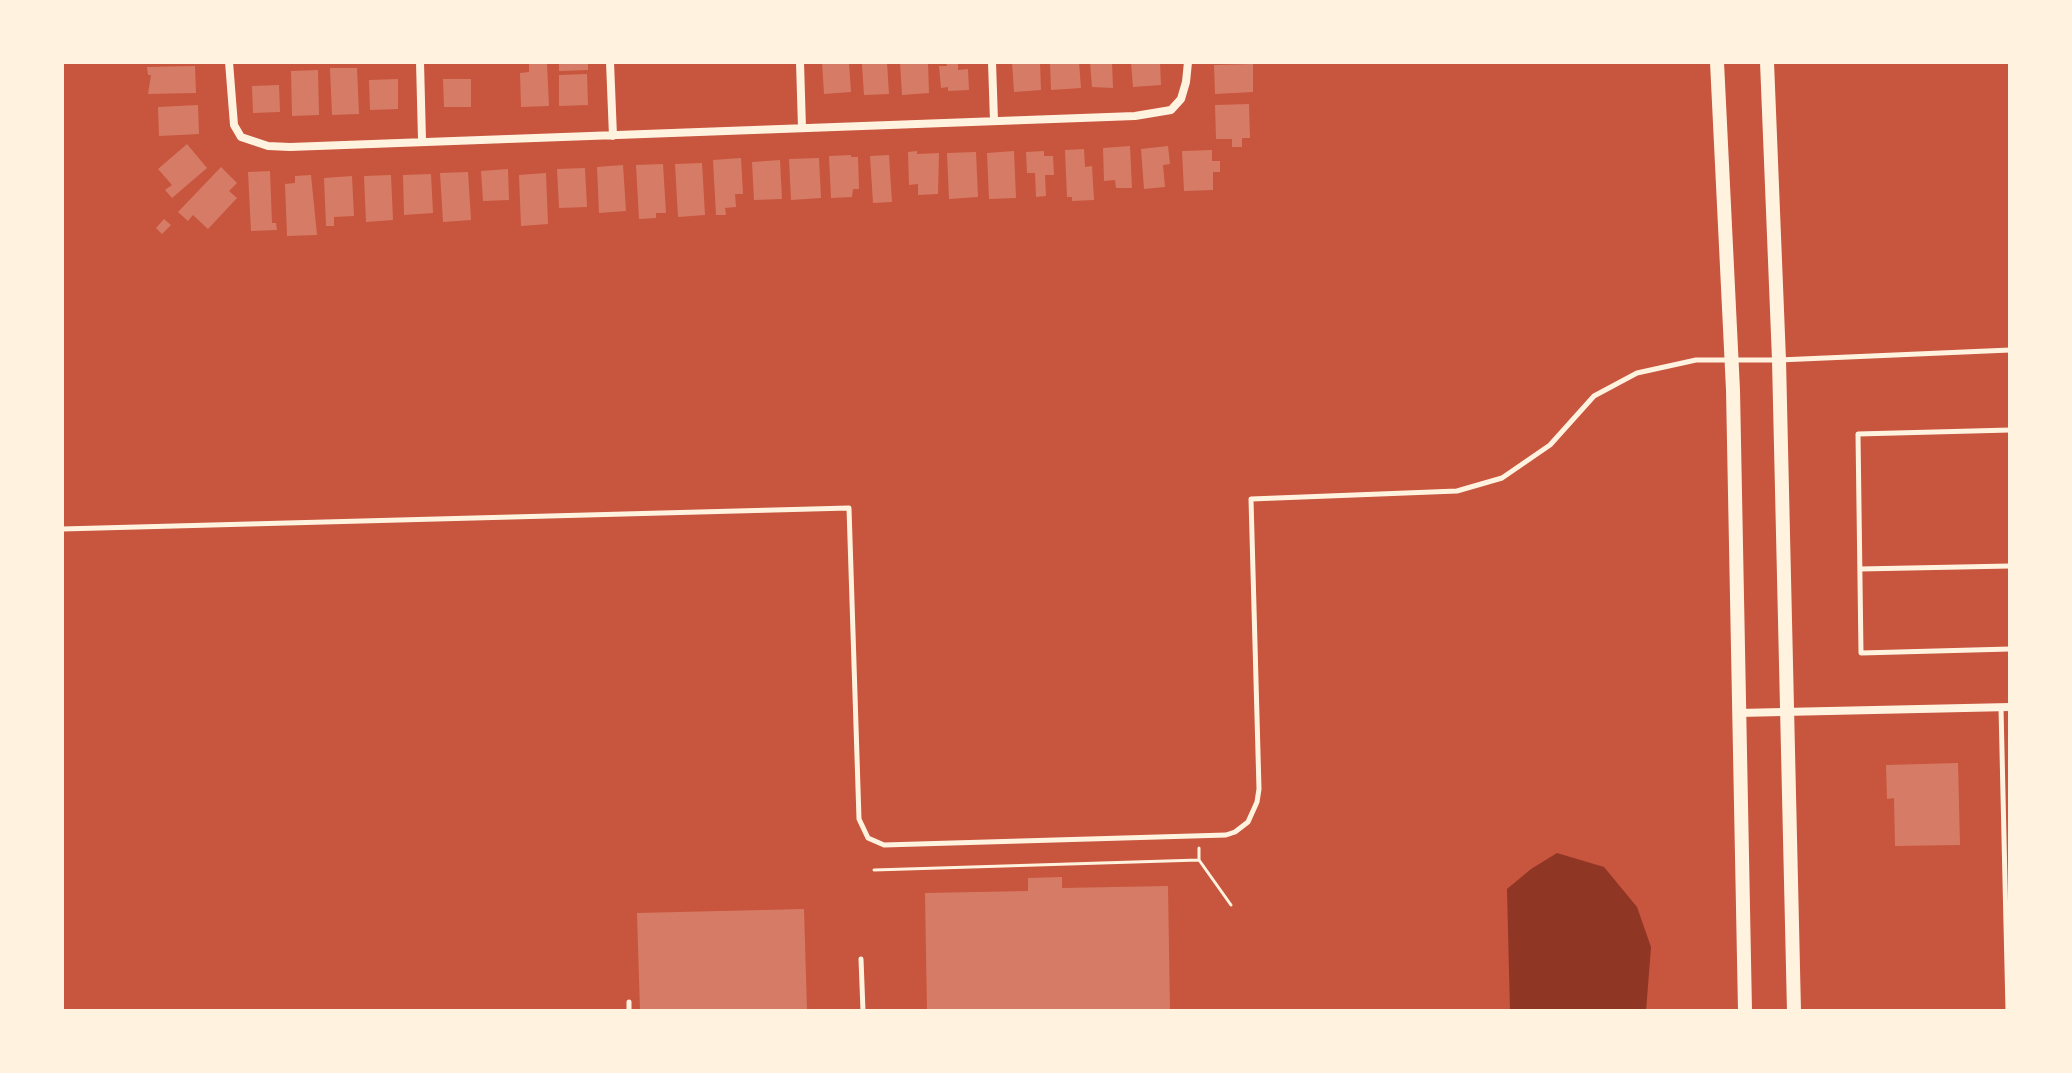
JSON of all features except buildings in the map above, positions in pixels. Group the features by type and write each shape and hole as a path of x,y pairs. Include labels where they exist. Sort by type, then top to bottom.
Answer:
{"main road":[{"path":"1717,62 1732,360 1745,1011"},
{"path":"1767,62 1779,360 1794,1011"}],"street":[{"path":"229,62 234,125 241,137 268,146 290,147 1135,116 1171,110 1181,99 1188,62"},
{"path":"420,62 422,140"},
{"path":"610,62 613,136"},
{"path":"800,62 802,128"},
{"path":"992,62 994,121"},
{"path":"1738,713 2005,708"}],"lane":[{"path":"62,529 849,508 859,819 868,838 884,845 1199,836 1235,832 1248,822 1257,802 1251,499 1457,491 1502,478 1550,445 1594,396 1637,373 1696,360 1779,360 2010,350"},
{"path":"2010,430 1858,434 1861,653 2010,649"},
{"path":"1860,569 2010,566"},
{"path":"2005,708 2008,1011"},
{"path":"861,959 863,1011"},
{"path":"629,1002 629,1011"}],"path":[{"path":"1199,836 1199,860 1231,905"},
{"path":"874,870 1199,860"}],"shaded area":[{"path":"1557,853 1604,867 1637,907 1651,947 1646,1011 1510,1011 1507,889"}]}
